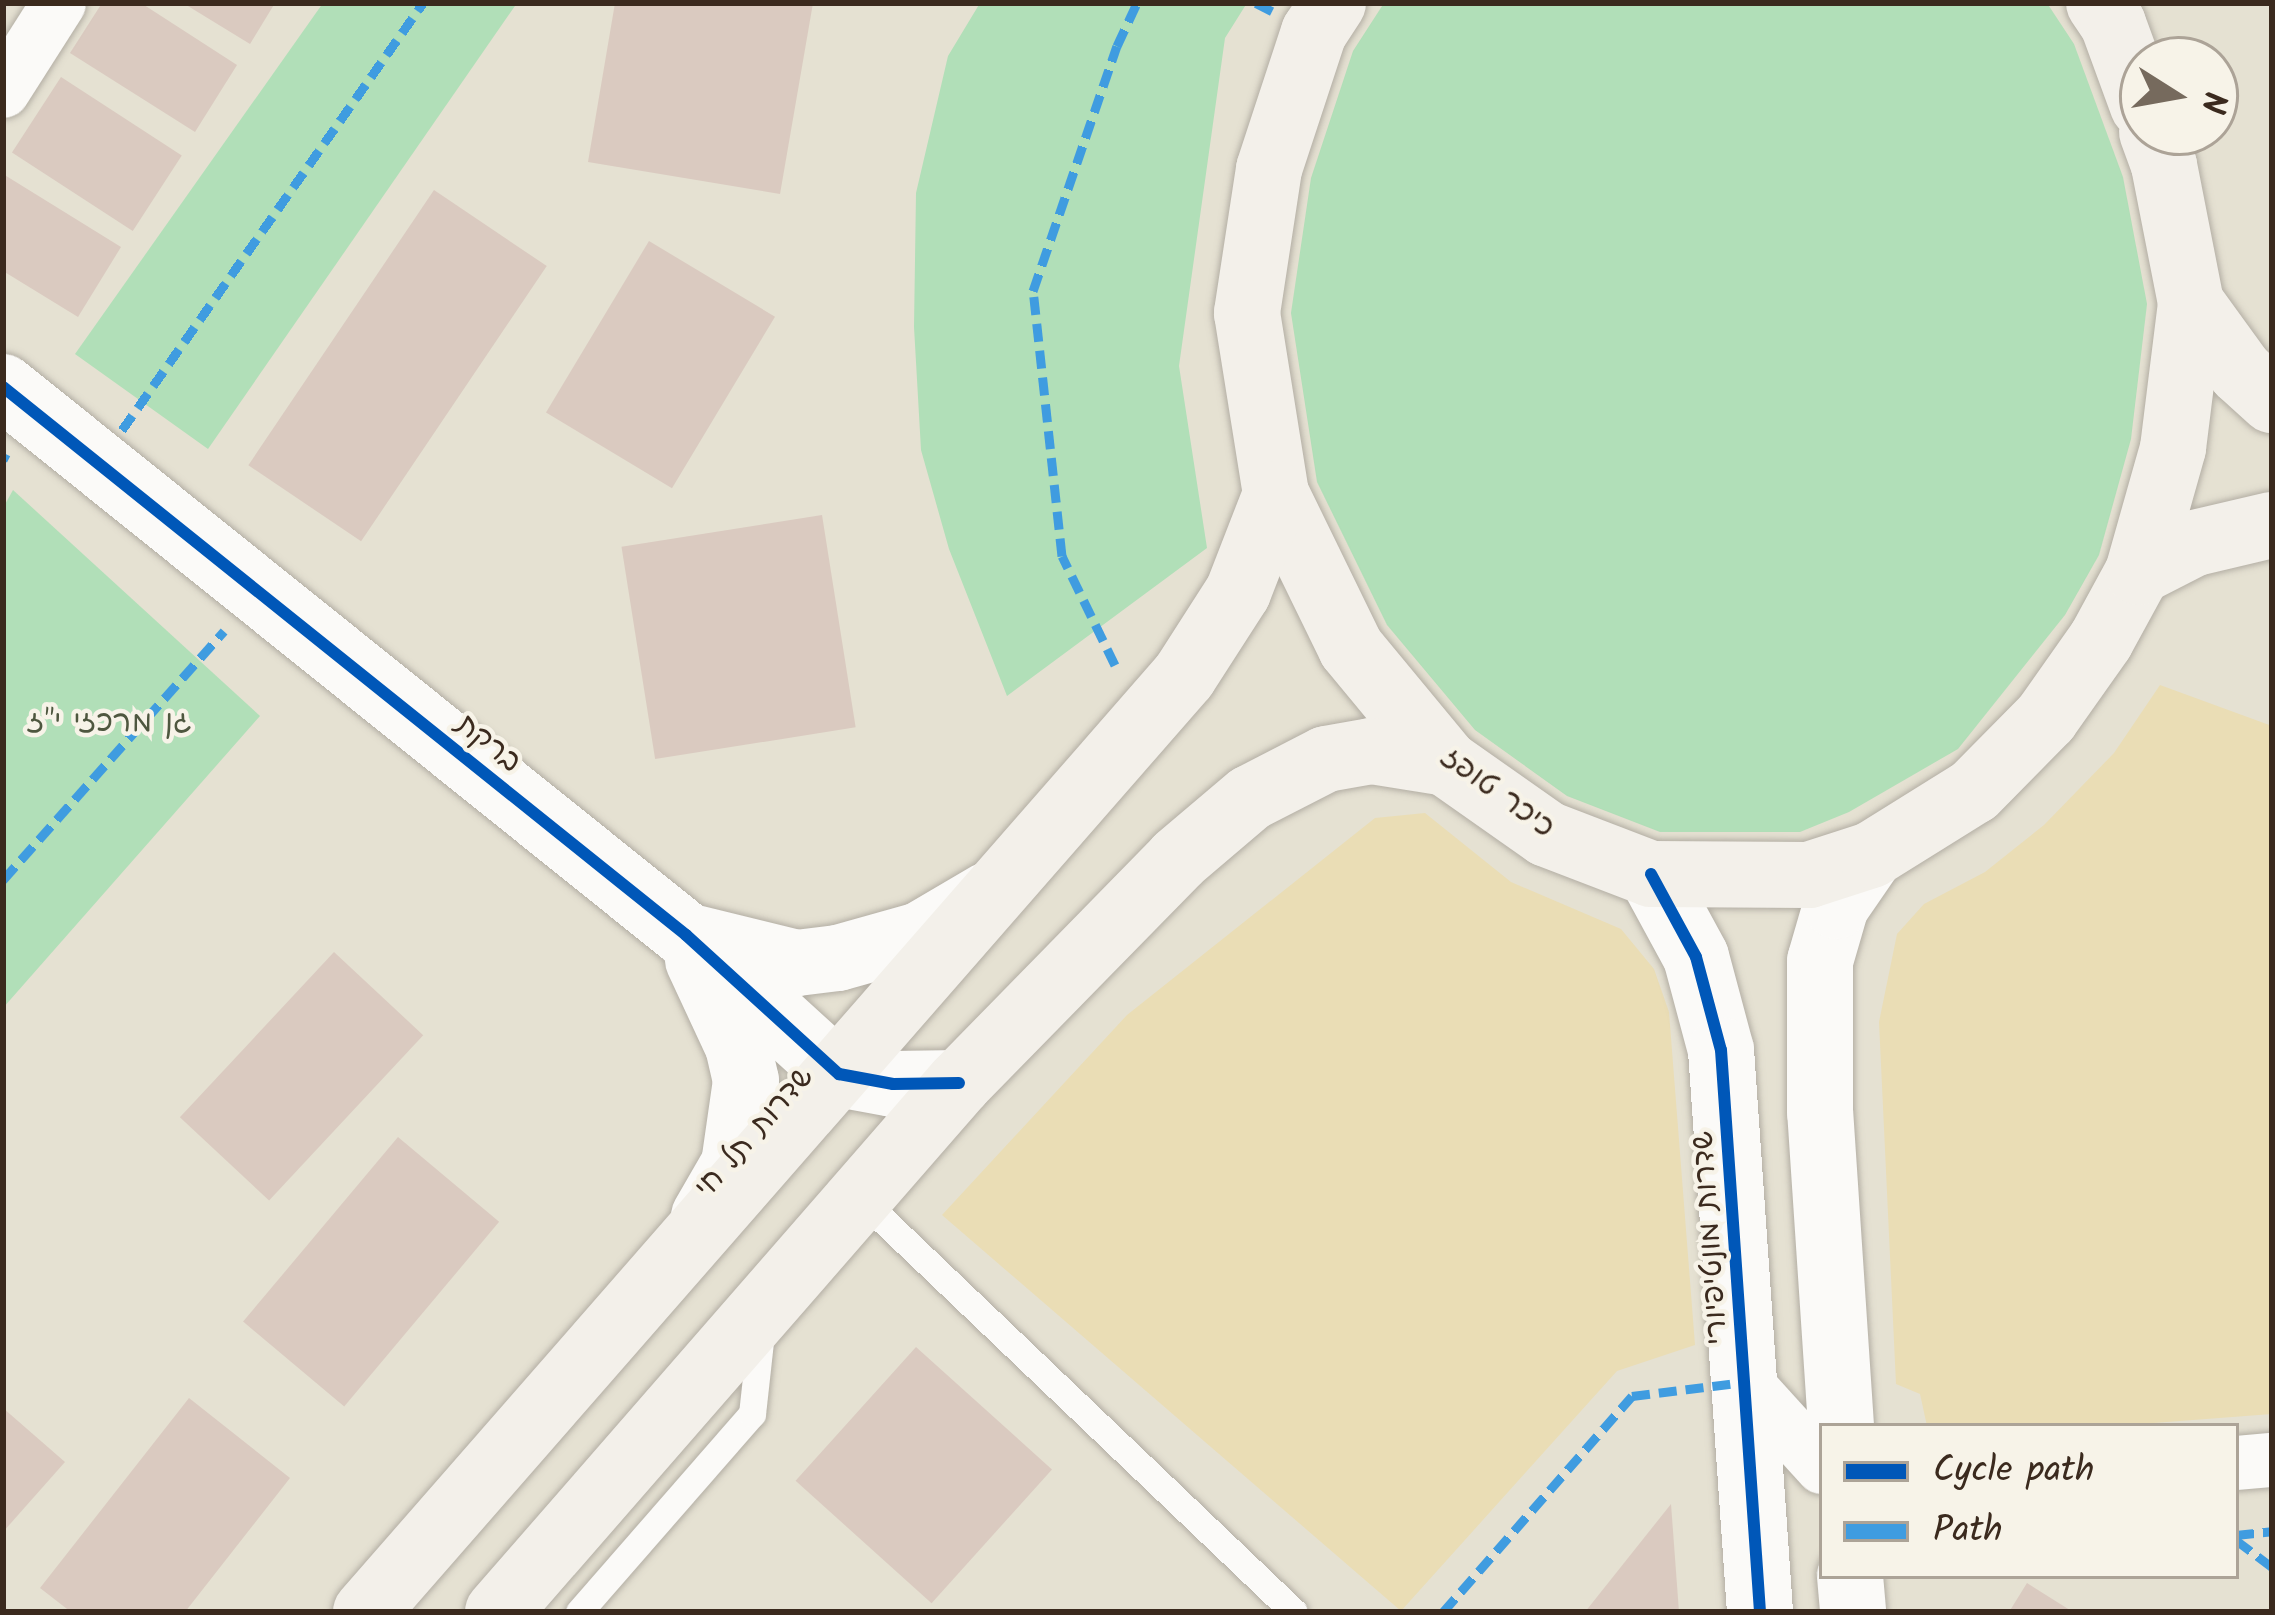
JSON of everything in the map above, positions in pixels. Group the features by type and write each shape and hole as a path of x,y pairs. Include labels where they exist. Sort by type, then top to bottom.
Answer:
{"main road":[{"name":"כיכר טופז","path":"1333,3 1314,32 1269,169 1247,314 1276,494 1351,648 1446,763 1547,834 1651,874 1809,875 1870,855 1974,791 2046,718 2101,640 2138,572 2173,448 2191,303 2161,156"},
{"path":"2099,3 2119,40"},
{"path":"2191,303 2241,372 2272,400"},
{"name":"שדרות תל חי","path":"366,1612 1001,888 1214,637 1258,549 1276,494"},
{"path":"2138,572 2195,543 2272,525"},
{"path":"498,1612 959,1083 1178,859 1250,798 1342,755 1371,751 1446,763"}],"street":[{"path":"3,91 59,3"},
{"name":"ברקת","path":"3,388 686,935 839,1074"},
{"path":"1841,1423 1820,1113 1820,961 1836,906 1870,855"},
{"name":"שדרות מונטיפיורי","path":"1651,874 1696,957 1720,1050 1760,1612"},
{"path":"686,935 797,963 838,958 920,935 1001,888"},
{"path":"686,935 738,1046 746,1081 734,1164 689,1245"},
{"path":"839,1074 893,1084 959,1083"},
{"path":"1745,1382 1819,1464"},
{"path":"2239,1463 2272,1460"},
{"path":"1850,1579 1853,1612"}],"lane":[{"path":"861,1198 1294,1612"},
{"path":"579,1612 752,1414 763,1310"}],"green space":[{"path":"323,3 517,3 208,449 75,354"},
{"path":"980,3 1247,3 1225,38 1179,366 1207,548 1007,696 949,549 921,450 914,327 916,193 948,56"},
{"path":"1384,3 2047,3 2074,44 2123,177 2147,304 2131,439 2099,555 2065,615 1958,749 1849,812 1800,832 1660,832 1567,796 1475,730 1387,625 1317,482 1291,313 1311,178 1353,51"},
{"name":"גן מרכזי י\"ז","path":"13,490 260,716 3,1008 3,508"}],"sand":[{"path":"2160,685 2272,726 2272,1414 2154,1423 1926,1423 1920,1394 1896,1384 1879,1022 1897,934 1924,904 1985,872 2044,825 2114,753"},
{"path":"1425,813 1511,882 1621,929 1654,969 1669,1012 1695,1345 1617,1371 1401,1611 942,1215 1127,1015 1375,818"}],"building":[{"path":"102,3 141,3 237,65 195,132 70,53"},
{"path":"183,3 275,3 250,44"},
{"path":"615,3 813,3 780,194 588,162"},
{"path":"61,77 182,155 133,231 12,152"},
{"path":"3,174 121,247 78,317 3,271"},
{"path":"434,190 547,266 361,541 248,465"},
{"path":"649,241 775,317 672,488 546,412"},
{"path":"822,515 856,727 655,759 621,547"},
{"path":"334,952 423,1035 269,1200 180,1117"},
{"path":"398,1137 499,1222 344,1406 243,1322"},
{"path":"916,1347 1052,1469 932,1603 796,1481"},
{"path":"189,1398 290,1478 185,1612 71,1612 40,1588"},
{"path":"3,1408 65,1462 3,1532"},
{"path":"1671,1504 1679,1612 1585,1612"},
{"path":"2027,1583 2073,1612 2009,1612"}],"marked path":[{"path":"122,430 423,3"},
{"path":"1115,665 1062,556 1033,291 1117,46 1137,3"},
{"path":"1256,3 1276,13"},
{"path":"3,460 6,454"},
{"path":"3,880 224,631"},
{"path":"1443,1612 1632,1396 1745,1382"},
{"path":"2239,1535 2272,1531"},
{"path":"2239,1542 2272,1567"}],"cycle path":[{"path":"3,387 686,935 839,1074 893,1084 959,1083"},
{"path":"1651,874 1696,957 1721,1050 1760,1612"}]}
